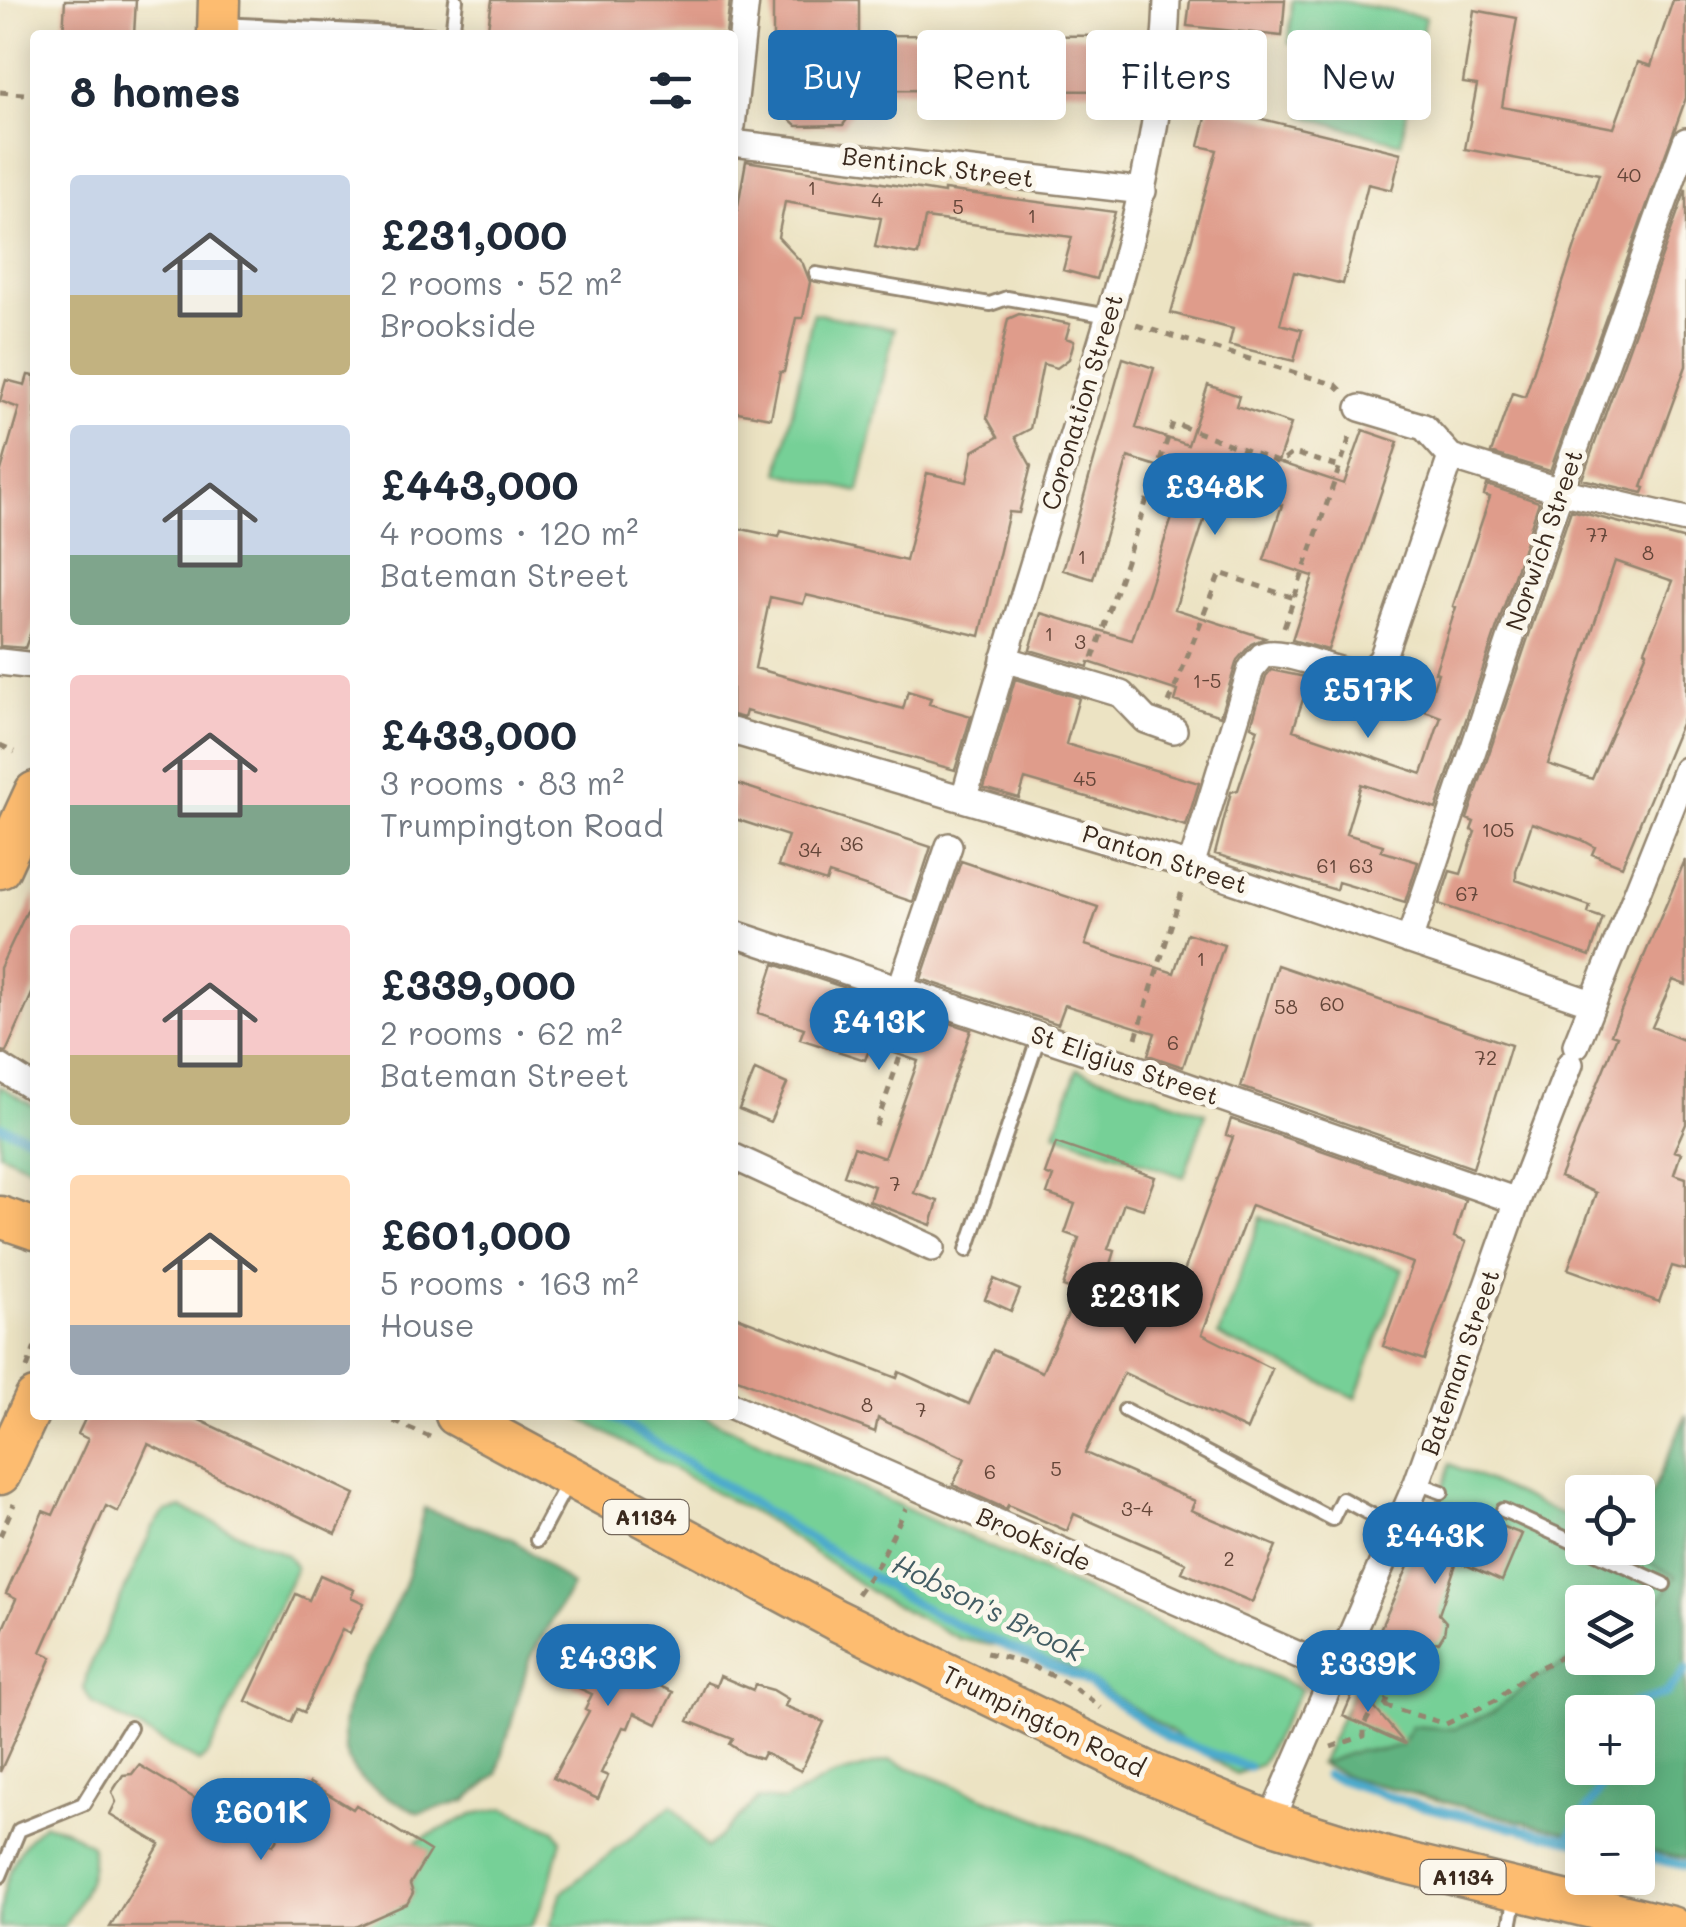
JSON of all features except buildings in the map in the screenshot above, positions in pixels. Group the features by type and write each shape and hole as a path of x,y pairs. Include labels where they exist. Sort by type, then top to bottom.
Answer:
{"main road":[{"path":"0,868 30,803"},
{"path":"0,1217 30,1227"},
{"path":"0,1474 30,1410"},
{"name":"Trumpington Road","path":"465,1420 836,1620 1152,1774 1270,1822 1396,1860 1514,1908 1672,1927"}],"street":[{"path":"738,70 746,0"},
{"name":"Coronation Street","path":"964,798 1143,190 1160,95 1167,0"},
{"name":"Norwich Street","path":"1409,941 1560,491 1686,141"},
{"name":"Bentinck Street","path":"738,144 1143,190"},
{"path":"1360,408 1424,427 1451,457 1560,491 1686,520"},
{"path":"1191,866 1251,669 1261,657 1275,652 1351,676 1367,675 1382,659 1451,457"},
{"path":"1004,659 1121,694 1146,720 1167,728"},
{"path":"0,662 30,665"},
{"name":"Panton Street","path":"738,733 1191,866 1592,1003"},
{"name":"Bateman Street","path":"1270,1822 1398,1529 1430,1487 1516,1201 1686,770"},
{"path":"910,994 949,846"},
{"name":"St Eligius Street","path":"738,935 1516,1201"},
{"path":"0,1067 30,1086"},
{"path":"738,1159 932,1248"},
{"name":"Brookside","path":"738,1409 1335,1671"}],"lane":[{"path":"453,30 456,0"},
{"path":"218,20 362,30"},
{"path":"816,274 990,304 1006,298 1109,316"},
{"path":"967,1250 1039,1036"},
{"path":"1125,1410 1332,1519 1342,1499 1398,1529"},
{"path":"537,1540 571,1476"},
{"path":"1503,1510 1565,1538"},
{"path":"1623,1565 1664,1584"},
{"path":"0,1876 19,1830 84,1804 130,1728"}],"path":[{"path":"0,92 30,95"},
{"path":"1109,316 1336,385 1360,408 1275,652"},
{"path":"1084,683 1173,423 1280,463 1294,453 1340,468"},
{"path":"1167,728 1220,574 1294,598"},
{"path":"0,745 14,752"},
{"path":"1127,1065 1191,866"},
{"path":"876,1126 910,994"},
{"path":"862,1588 879,1563 916,1488"},
{"path":"984,1652 1017,1659 1051,1676 1084,1693 1109,1715"},
{"path":"1355,1739 1364,1736 1364,1725 1376,1702 1446,1724 1496,1700 1529,1673 1565,1655"},
{"path":"1385,1706 1394,1684"}],"green space":[{"path":"1292,0 1336,0 1425,17 1423,30 1290,30"},
{"path":"1318,120 1405,120 1401,143"},
{"path":"813,313 894,329 859,492 779,473"},
{"path":"1077,1069 1206,1113 1184,1177 1055,1133"},
{"path":"0,1086 30,1104 30,1167 0,1153"},
{"path":"1261,1217 1403,1269 1356,1398 1218,1336"},
{"path":"1686,1415 1686,1859 1655,1853 1655,1805 1565,1805 1565,1833 1351,1778 1320,1764 1442,1492 1450,1464 1565,1516 1565,1565 1655,1565 1655,1486"},
{"path":"1686,1415 1686,1859 1655,1853 1655,1805 1565,1805 1565,1833 1351,1778 1320,1764 1359,1750 1401,1745 1412,1726 1454,1729 1493,1712 1536,1678 1565,1664 1565,1675 1655,1675 1655,1604 1676,1576 1653,1565 1655,1486"},
{"path":"583,1420 712,1420 1301,1689 1260,1765 1236,1774 1073,1669 1018,1650 960,1639 877,1596 768,1521"},
{"path":"182,1508 287,1555 296,1568 209,1753 199,1762 92,1703 84,1689 87,1673 153,1527 165,1512"},
{"path":"424,1508 513,1539 572,1586 530,1657 497,1774 466,1801 419,1813 381,1793 357,1774 344,1745 344,1722 359,1674 405,1583"},
{"path":"890,1760 1310,1927 550,1927 562,1892 672,1805 707,1849 758,1799 784,1801 830,1777"},
{"path":"505,1808 555,1830 561,1840 549,1888 531,1927 338,1927 407,1904 413,1893 410,1884 429,1851 415,1842 473,1814"},
{"path":"44,1824 64,1829 91,1845 91,1868 85,1888 64,1927 0,1927 10,1870 24,1845"}],"waterway":[{"name":"Hobson's Brook","path":"0,1126 30,1137"},
{"name":"Hobson's Brook","path":"618,1420 914,1603 1083,1679 1168,1738 1248,1767"},
{"path":"1655,1697 1666,1694 1686,1670"},
{"name":"Hobson's Brook","path":"1326,1775 1409,1803 1565,1839"},
{"path":"1590,1805 1601,1785"},
{"name":"Hobson's Brook","path":"1655,1859 1686,1866"}]}
